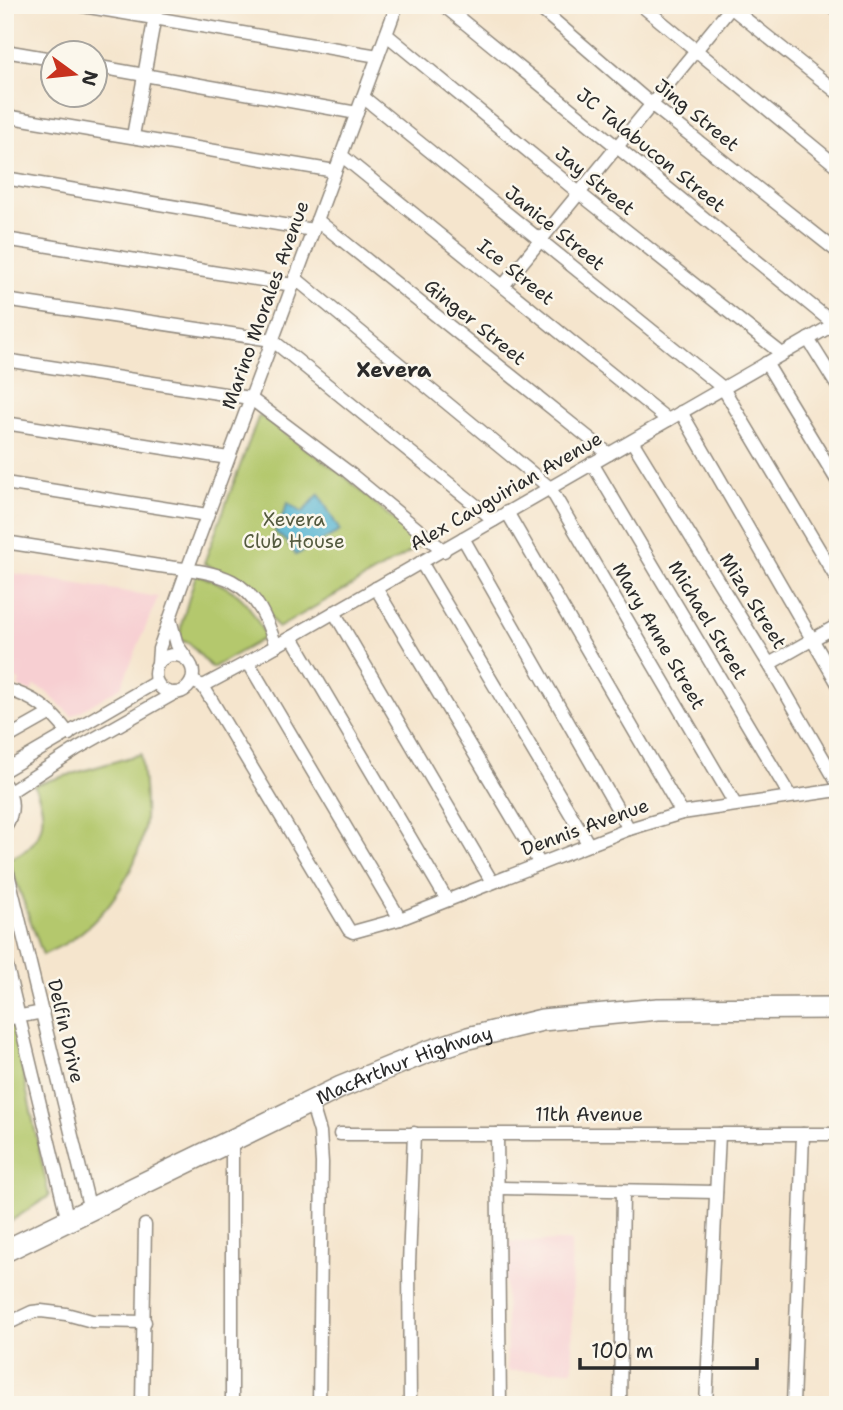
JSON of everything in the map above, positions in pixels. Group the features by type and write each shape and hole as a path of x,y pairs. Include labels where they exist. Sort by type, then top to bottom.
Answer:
{"highway":[{"name":"MacArthur Highway","path":"5,1251 311,1102 427,1052 468,1038 542,1020 658,1010 838,1008"}],"street":[{"path":"77,5 378,56"},
{"path":"133,136 157,5"},
{"name":"Marino Morales Avenue","path":"158,663 159,649 187,570 397,5"},
{"name":"JC Talabucon Street","path":"443,5 836,323"},
{"name":"Jing Street","path":"536,5 651,104 838,252"},
{"path":"640,5 838,167"},
{"path":"830,5 838,12"},
{"path":"503,286 731,6 838,93"},
{"name":"Jay Street","path":"387,34 579,193 782,354"},
{"path":"5,51 38,57"},
{"path":"108,69 357,113"},
{"name":"Janice Street","path":"363,97 723,388"},
{"path":"5,116 335,171"},
{"name":"Ice Street","path":"341,155 668,420"},
{"path":"5,178 315,225"},
{"name":"Ginger Street","path":"315,225 608,454"},
{"path":"5,239 294,282 550,488"},
{"path":"5,300 272,340 494,520"},
{"name":"Alex Cauguirian Avenue","path":"197,684 248,662 836,323"},
{"path":"808,339 838,387"},
{"path":"5,360 250,398 346,471 443,551"},
{"path":"766,363 838,482"},
{"path":"723,388 838,581"},
{"path":"681,412 838,684"},
{"path":"5,422 228,458"},
{"name":"Miza Street","path":"632,441 769,664 838,784"},
{"name":"Michael Street","path":"592,463 790,796"},
{"path":"5,482 207,515"},
{"name":"Mary Anne Street","path":"550,488 735,804"},
{"path":"507,512 682,813"},
{"path":"463,538 629,829"},
{"path":"5,542 187,570 233,581 258,603 276,646"},
{"path":"421,562 589,845"},
{"path":"376,588 540,864"},
{"path":"334,612 492,882"},
{"path":"5,827 12,809 7,788 197,684 193,670 177,645 170,618"},
{"path":"769,664 838,625"},
{"path":"292,636 447,900"},
{"path":"175,694 164,691 156,682 158,663 172,655 187,660"},
{"path":"248,662 400,919"},
{"path":"5,770 156,682"},
{"name":"Dennis Avenue","path":"197,684 349,930 354,932 400,919 629,829 682,813 838,790"},
{"path":"5,689 23,694 41,704 69,733"},
{"path":"5,739 51,713"},
{"name":"Delfin Drive","path":"5,861 90,1210"},
{"path":"5,959 68,1221"},
{"path":"5,1019 43,1012"},
{"path":"311,1102 320,1132 322,1163 319,1405"},
{"path":"410,1405 409,1264 414,1133"},
{"name":"11th Avenue","path":"340,1134 838,1134"},
{"path":"497,1134 500,1405"},
{"path":"706,1405 719,1134"},
{"path":"793,1405 803,1134"},
{"path":"232,1140 232,1405"},
{"path":"499,1188 716,1192"},
{"path":"620,1405 623,1191"},
{"path":"142,1405 145,1225"},
{"path":"13,1321 41,1311 92,1321 145,1322"}],"shaded area":[{"path":"5,572 158,597 121,687 72,716 45,691 34,686 32,692 18,687 20,680 5,676"},
{"path":"571,1241 573,1370 507,1371 505,1242"}],"green space":[{"name":"Xevera Club House","path":"259,415 343,475 422,545 278,628 251,589 204,563"},
{"path":"196,574 223,585 240,596 266,637 212,668 189,643 179,640"},
{"path":"141,754 145,819 142,837 130,871 110,902 85,929 43,955 8,859 30,846 40,829 42,808 34,785"},
{"path":"13,1026 49,1196 5,1225 5,1028"}],"water":[{"path":"319,494 340,531 296,555 287,542 275,532 288,503 302,513"}],"district":[{"name":"Xevera","path":"394,370"}]}
